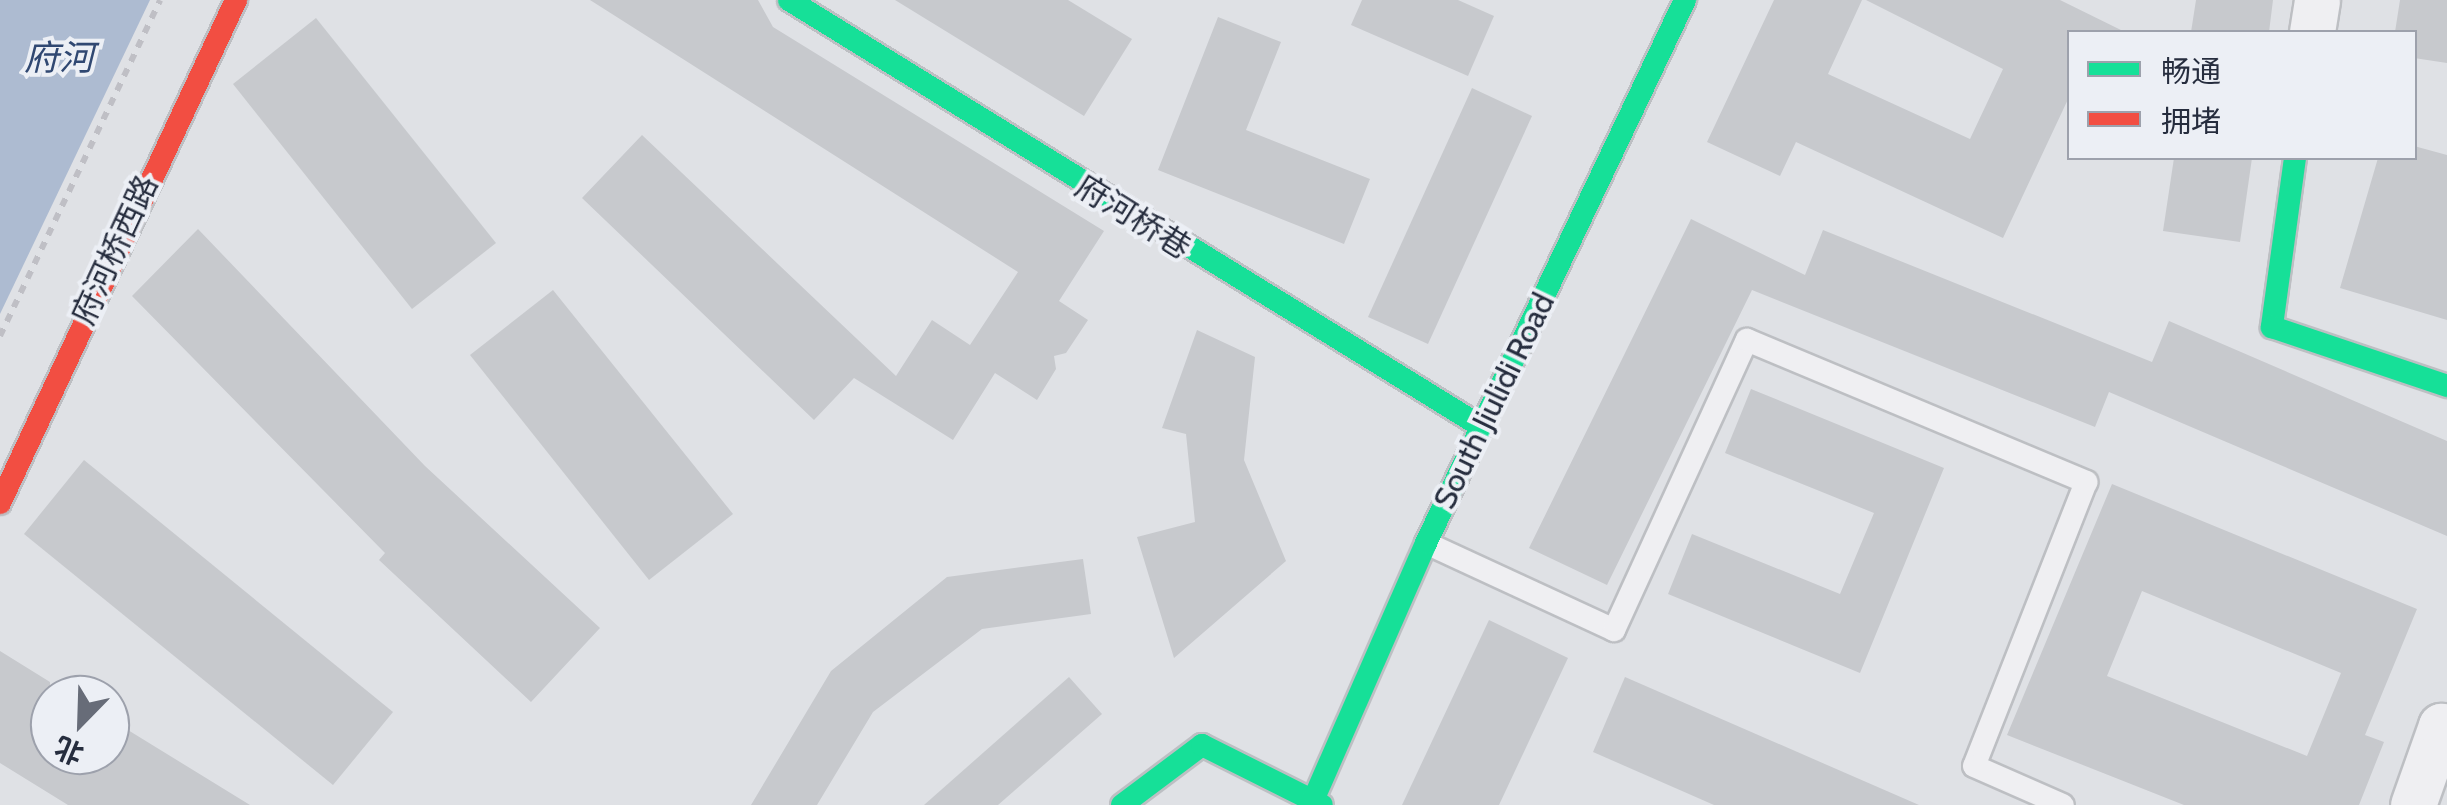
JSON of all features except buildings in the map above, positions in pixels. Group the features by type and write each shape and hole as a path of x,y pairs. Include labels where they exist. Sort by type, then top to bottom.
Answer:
{"street":[{"name":"府河桥西路","path":"0,503 236,0"},
{"name":"府河桥巷","path":"789,0 1482,427"},
{"name":"South Jiulidi Road","path":"1315,804 1426,543 1686,0"},
{"path":"2312,30 2317,0"},
{"path":"2295,160 2272,326 2447,386"},
{"path":"2413,805 2441,726 2447,728"},
{"path":"1122,805 1202,745 1315,804"}],"lane":[{"path":"1426,543 1614,630 1747,340 2086,482 1974,766 2063,805"}],"path":[{"path":"0,336 160,0"}],"water":[{"name":"府河","path":"0,0 150,0 0,314"}],"traffic: fast":[{"path":"789,0 1482,427"},
{"path":"1311,805 1426,543 1685,0"},
{"path":"2295,160 2272,327 2447,386"},
{"path":"1122,805 1202,745 1322,805"}],"traffic: jam":[{"path":"0,503 236,0"}]}
